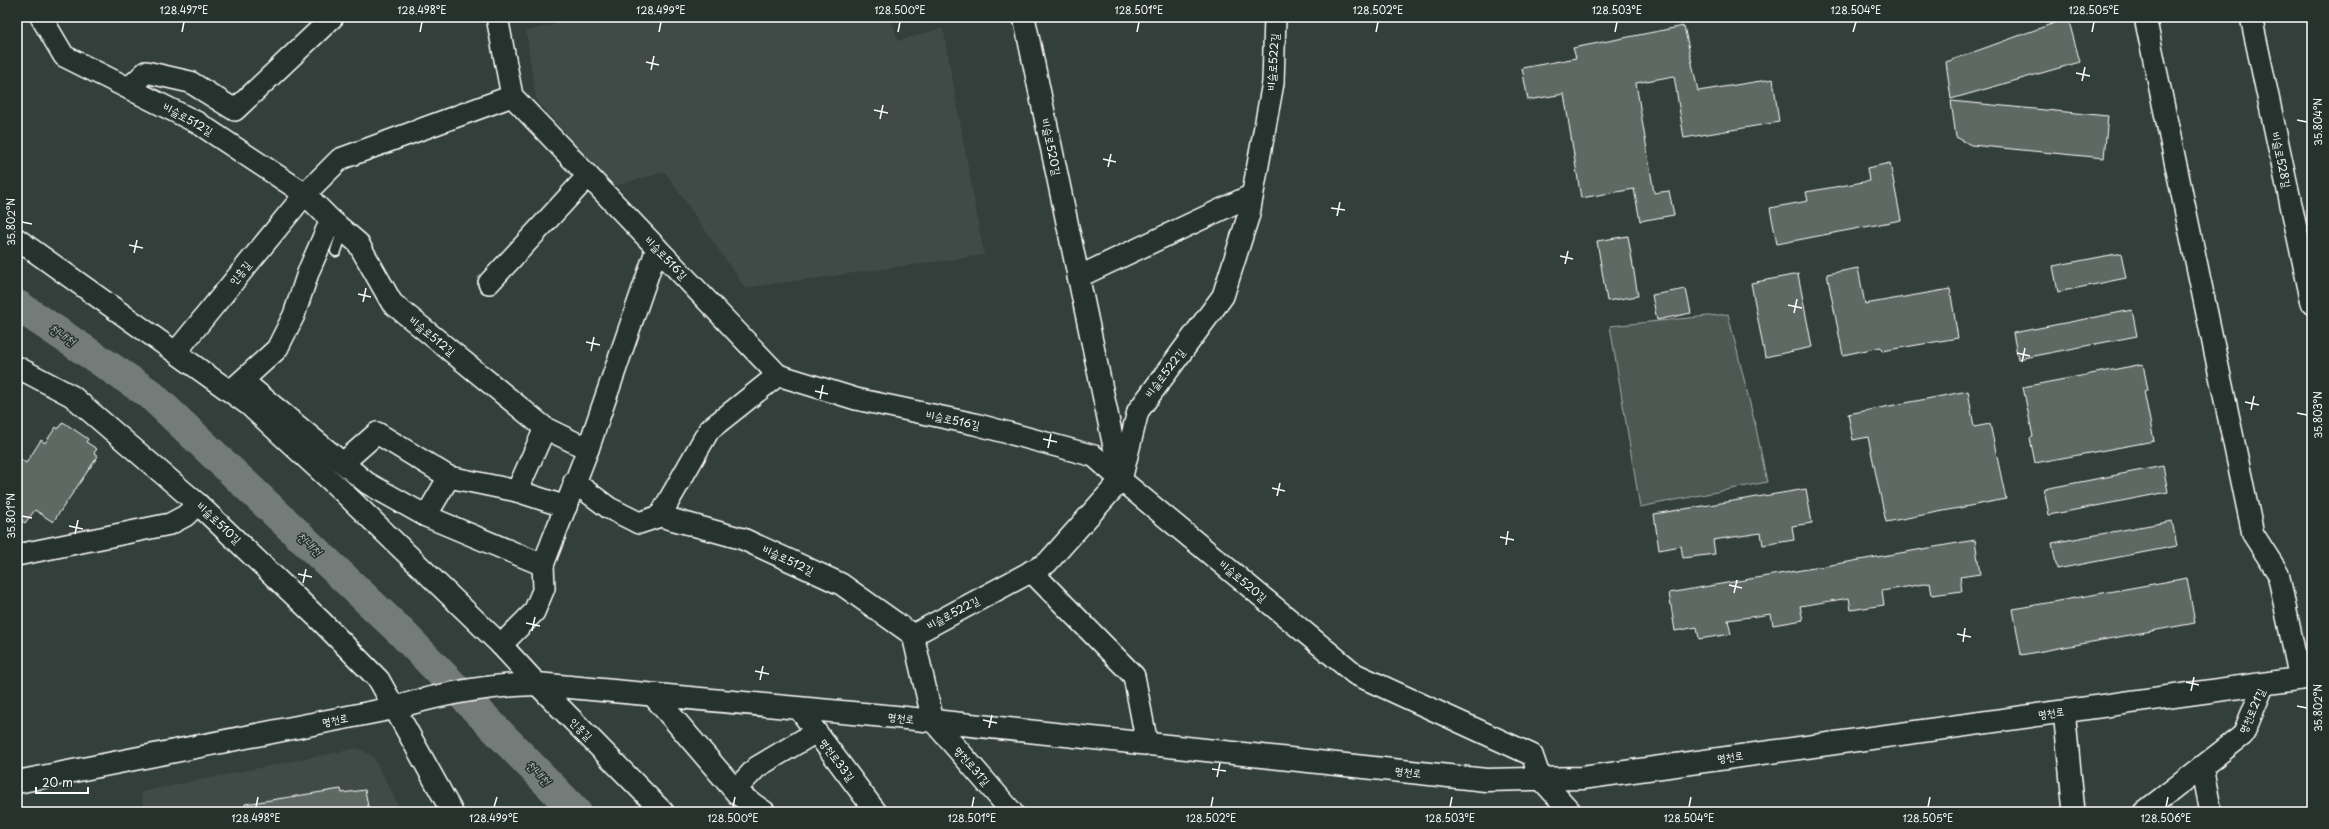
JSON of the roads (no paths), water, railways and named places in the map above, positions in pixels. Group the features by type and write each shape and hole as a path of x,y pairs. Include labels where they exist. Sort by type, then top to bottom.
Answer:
{"street":[{"name":"비슬로512길","path":"41,17 64,56 198,123 305,194 358,243 392,303 545,428 588,449"},
{"path":"129,88 146,72 190,82 235,110 333,17"},
{"path":"305,194 340,160 512,96 497,17"},
{"name":"비슬로520길","path":"1024,17 1121,480 1355,674 1532,755 1540,778"},
{"name":"비슬로522길","path":"913,635 1047,563 1121,480 1138,411 1223,296 1249,214 1273,83 1275,17"},
{"path":"2145,17 2253,534 2278,573 2306,678"},
{"name":"비슬로528길","path":"2251,17 2312,303"},
{"name":"비슬로516길","path":"512,96 778,375 856,399 975,424 1094,456 1121,480"},
{"path":"489,283 588,176"},
{"name":"인흥길","path":"176,352 305,194"},
{"path":"1078,277 1252,194"},
{"path":"237,386 277,349 294,315 309,270 337,225"},
{"name":"인흥길","path":"17,239 176,352 237,386 349,469 426,516 543,565"},
{"path":"501,645 534,612 544,588 543,565 588,449 657,248"},
{"name":"비슬로510길","path":"17,367 72,396 198,504 321,621 379,680 452,812"},
{"path":"574,482 609,508 639,523 660,516 709,430 778,375"},
{"name":"인흥길","path":"237,386 249,405 341,490 501,645 537,684 663,812"},
{"path":"517,492 545,428"},
{"path":"341,490 349,469 377,433 449,477 517,492 566,508"},
{"path":"426,516 449,477"},
{"path":"17,555 170,524 185,516 198,504"},
{"name":"비슬로512길","path":"660,516 743,539 841,584 913,635"},
{"path":"1031,571 1134,676 1147,744"},
{"path":"913,635 933,721"},
{"name":"명천로","path":"17,782 394,708 425,699 510,684 537,684 933,721 1486,780 1582,778 2306,678"},
{"name":"명천로21길","path":"2144,812 2243,735 2264,684"},
{"path":"654,696 735,790 764,812"},
{"name":"명천로33길","path":"799,708 876,812"},
{"path":"2064,711 2074,812"},
{"name":"명천로31길","path":"933,721 1000,808"},
{"path":"735,790 757,767 816,732"},
{"path":"2202,767 2212,812"},
{"path":"1540,778 1571,812"}],"lane":[{"path":"336,251 337,225"}],"waterway":[{"name":"천내천","path":"17,305 150,394 401,632 576,812"}]}
